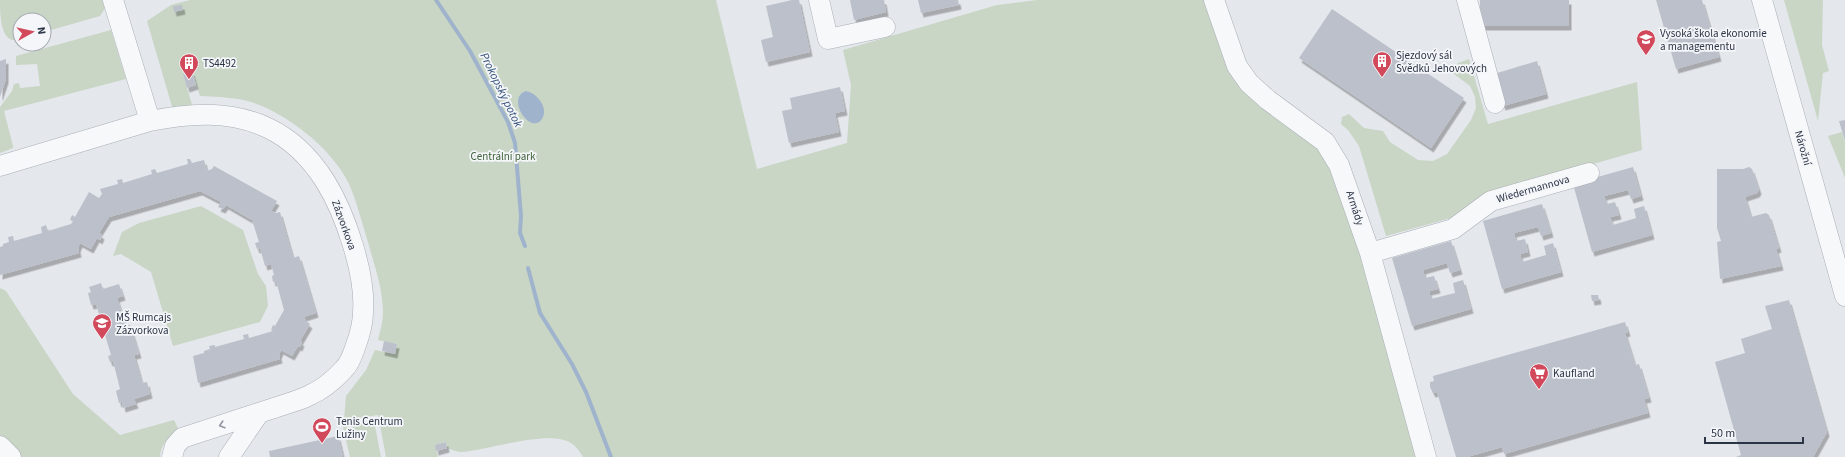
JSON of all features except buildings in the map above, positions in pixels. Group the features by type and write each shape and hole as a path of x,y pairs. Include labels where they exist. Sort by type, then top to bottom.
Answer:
{"street":[{"path":"113,0 150,121"},
{"path":"819,0 828,39 885,27"},
{"name":"Armády","path":"1214,0 1237,66 1249,83 1268,100 1325,142 1339,165 1370,253 1426,457"},
{"path":"1467,0 1495,103"},
{"name":"Nárožní","path":"1762,0 1845,296"},
{"name":"Zázvorkova","path":"0,166 150,121 172,116 225,115 253,121 268,128 292,144 307,158 325,180 344,219 358,265 363,294 361,330 352,359 328,384 309,396 182,438 175,446 172,457"},
{"name":"Wiedermannova","path":"1370,253 1453,229 1491,202 1589,173"},
{"path":"229,457 259,413"},
{"path":"0,446 11,457"}],"green space":[{"path":"0,0 102,0 105,8 100,16 52,30 52,12 12,12 12,40 5,34 1,17"},
{"name":"Centrální park","path":"190,0 716,0 757,169 847,143 851,85 843,50 997,5 1037,0 1207,0 1232,72 1307,136 1328,161 1347,196 1419,457 583,457 571,443 561,439 548,438 534,439 462,452 447,448 446,442 435,445 438,457 386,457 378,415 344,420 346,396 366,370 375,350 395,354 397,344 378,340 383,313 380,286 349,184 342,171 309,135 281,116 254,103 227,98 200,96 192,71 183,74 193,108 173,110 147,21 171,5"},
{"path":"1784,0 1823,0 1822,45 1829,71 1823,73 1818,121"},
{"path":"111,30 126,79 4,111 13,148 0,153 0,107 12,91 14,84 19,83 20,88 40,86 37,64 16,65 16,56 31,52 52,52 52,46"},
{"path":"1469,59 1488,124 1637,82 1642,150 1485,195 1458,216 1386,236 1359,146 1348,130 1341,124 1342,117 1349,114 1364,128 1383,131 1390,142 1418,160 1433,161 1447,154 1471,120 1476,108 1475,97 1470,86 1450,71 1458,63"},
{"path":"1842,132 1845,142 1845,178 1828,136"},
{"path":"201,206 243,230 258,274 266,286 268,306 260,322 173,346 151,272 121,254 113,256 122,232 139,223"},
{"path":"0,288 6,291 73,394 120,435 174,420 178,428 164,445 160,453 160,457 22,457 0,440"},
{"path":"374,421 381,457 350,457 343,427"}],"water":[{"path":"526,91 538,98 543,106 544,115 537,123 532,123 527,119 522,114 519,107 518,101 520,95"}],"waterway":[{"name":"Prokopský potok","path":"436,0 470,51 508,122 515,143 521,216 520,233 525,246"},
{"name":"Prokopský potok","path":"528,268 540,313 572,364 586,392 611,457"}],"place":[{"name":"Vysoká škola ekonomie a managementu","path":"1646,56"},
{"name":"Sjezdový sál Svědků Jehovových","path":"1382,78"},
{"name":"TS4492","path":"189,80"},
{"name":"MŠ Rumcajs Zázvorkova","path":"102,340"},
{"name":"Kaufland","path":"1539,390"},
{"name":"Tenis Centrum Lužiny","path":"322,444"}]}
